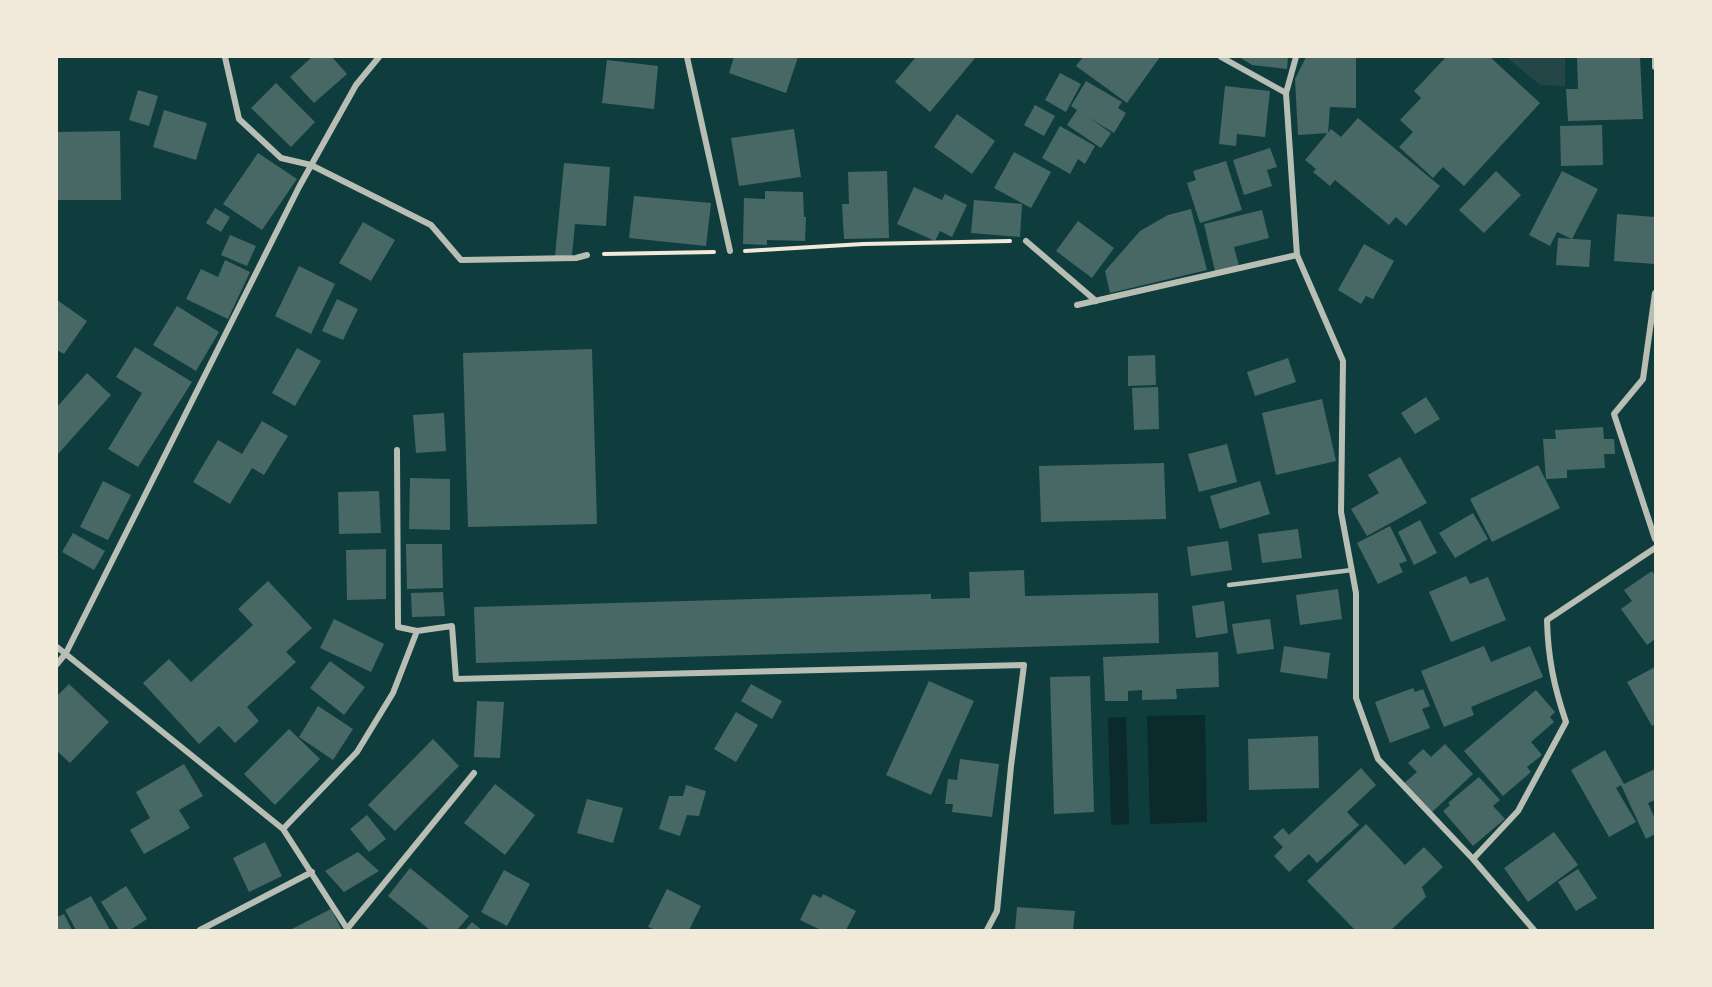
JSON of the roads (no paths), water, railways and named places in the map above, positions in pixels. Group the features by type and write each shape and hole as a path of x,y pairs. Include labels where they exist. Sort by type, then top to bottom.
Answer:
{"street":[{"path":"225,57 239,119 281,158 310,165 431,225 461,260 576,258 587,255"},
{"path":"57,664 66,653 310,165 356,86 379,57"},
{"path":"687,57 730,251"},
{"path":"1221,57 1286,93"},
{"path":"1296,57 1286,93 1297,255 1343,361 1341,512 1356,593 1356,698 1378,759 1473,859 1534,930"},
{"path":"1655,57 1655,67"},
{"path":"1026,241 1096,301"},
{"path":"1077,305 1297,255"},
{"path":"1655,293 1643,379 1614,414 1655,539"},
{"path":"397,450 398,627 417,631 452,626 456,679 1024,665 1011,766 997,911 987,930"},
{"path":"1473,859 1518,811 1566,722 1554,687 1547,620 1655,548"},
{"path":"283,829 357,752 393,693 417,631"},
{"path":"57,648 283,829 348,930 474,773"},
{"path":"200,930 312,872"}],"lane":[{"path":"1229,585 1352,570"}]}
